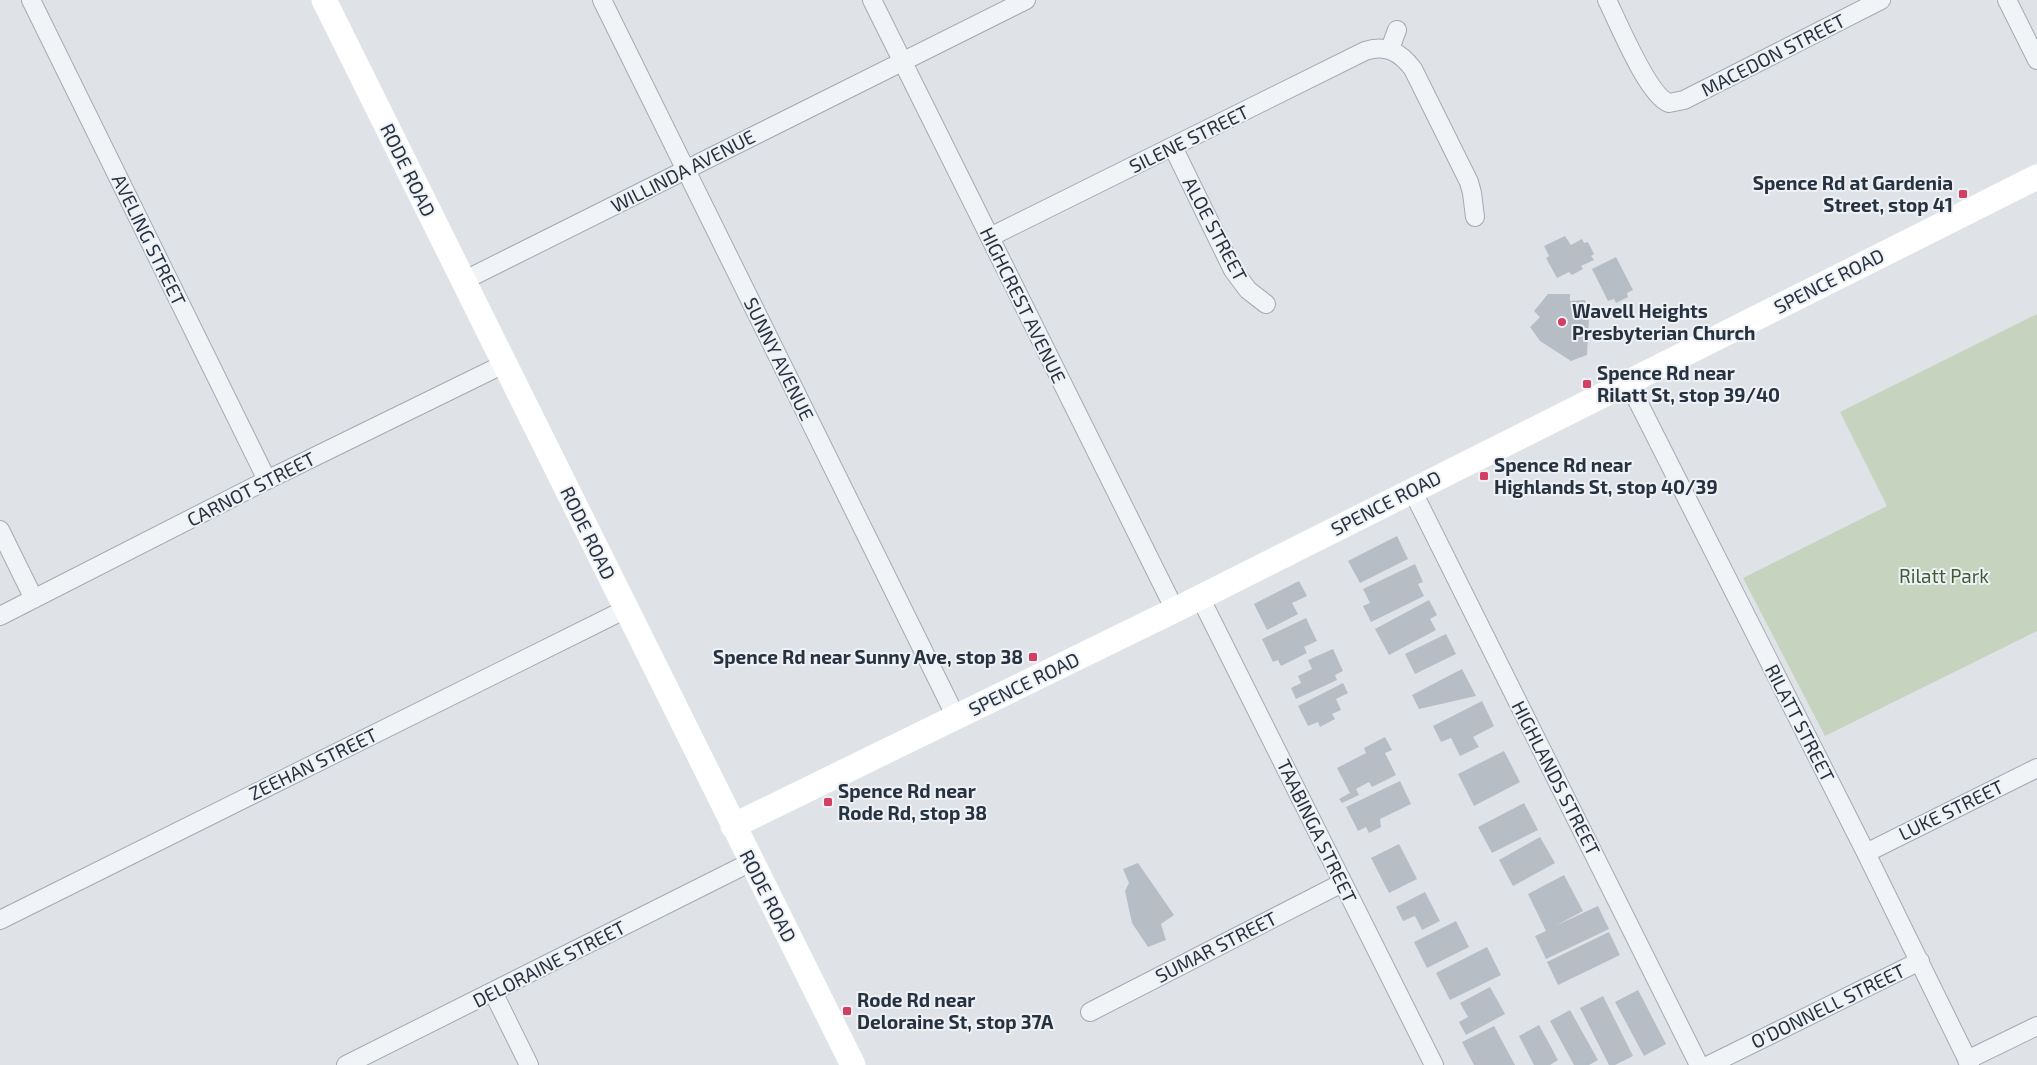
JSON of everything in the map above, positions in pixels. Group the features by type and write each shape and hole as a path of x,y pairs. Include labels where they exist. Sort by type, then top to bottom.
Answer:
{"street":[{"name":"AVELING STREET","path":"31,0 267,480"},
{"name":"RODE ROAD","path":"324,0 853,1065"},
{"name":"SUNNY AVENUE","path":"602,0 956,717"},
{"name":"HIGHCREST AVENUE","path":"872,0 1175,610"},
{"name":"WILLINDA AVENUE","path":"463,280 1026,0"},
{"name":"MACEDON STREET","path":"1608,0 1649,84 1663,101 1675,103 1881,0"},
{"path":"2007,0 2037,60"},
{"path":"1397,30 1390,49 1406,59 1413,69 1469,182 1475,217"},
{"name":"SILENE STREET","path":"990,237 1365,51 1381,47 1390,49"},
{"name":"ALOE STREET","path":"1173,147 1233,270 1248,290 1266,304"},
{"name":"SPENCE ROAD","path":"734,826 1175,610 2037,177"},
{"name":"CARNOT STREET","path":"0,616 267,480 504,364"},
{"name":"RILATT STREET","path":"1628,382 1866,853 1969,1062"},
{"name":"HIGHLANDS STREET","path":"1412,490 1699,1065"},
{"path":"0,530 34,599"},
{"name":"TAABINGA STREET","path":"1200,597 1434,1065"},
{"name":"ZEEHAN STREET","path":"0,920 626,608"},
{"name":"LUKE STREET","path":"1866,853 2037,768"},
{"name":"DELORAINE STREET","path":"346,1065 751,862"},
{"name":"SUMAR STREET","path":"1090,1012 1342,882"},
{"name":"O'DONNELL STREET","path":"1710,1065 1920,961"},
{"path":"493,992 529,1065"},
{"path":"1969,1062 2037,1026"}],"green space":[{"name":"Rilatt Park","path":"2037,314 2037,631 1825,736 1743,578 1887,506 1840,412"}],"building":[{"path":"1565,236 1571,245 1582,239 1584,243 1588,242 1594,254 1591,256 1594,260 1581,266 1583,269 1572,275 1569,272 1557,278 1546,258 1549,256 1544,246"},
{"path":"1616,257 1633,290 1627,293 1628,297 1616,303 1614,299 1608,301 1592,269"},
{"name":"Wavell Heights Presbyterian Church","path":"1548,294 1570,294 1570,301 1585,300 1589,317 1587,355 1571,361 1540,341 1530,327 1540,317 1534,311"},
{"path":"1397,536 1408,559 1360,583 1348,561"},
{"path":"1415,564 1423,582 1418,584 1424,596 1371,622 1363,606 1370,603 1363,589"},
{"path":"1299,581 1307,596 1292,603 1298,614 1267,630 1254,604"},
{"path":"1429,600 1437,615 1430,619 1436,630 1389,655 1375,629"},
{"path":"1306,618 1317,641 1304,647 1307,653 1281,666 1278,660 1273,662 1262,639"},
{"path":"1446,634 1456,654 1415,674 1405,654"},
{"path":"1333,649 1343,671 1335,675 1337,680 1296,699 1291,688 1301,683 1298,676 1312,669 1308,660"},
{"path":"1462,669 1476,696 1419,709 1412,695"},
{"path":"1343,683 1348,693 1336,699 1341,710 1332,714 1335,719 1320,727 1318,722 1308,726 1298,706"},
{"path":"1482,701 1494,726 1473,737 1479,747 1460,756 1451,738 1441,742 1433,726"},
{"path":"1385,737 1392,750 1385,753 1396,775 1372,787 1369,782 1356,789 1359,795 1342,803 1339,799 1350,793 1337,768 1366,753 1364,748"},
{"path":"1504,751 1520,782 1474,806 1458,774"},
{"path":"1400,781 1411,804 1380,819 1381,827 1369,833 1366,827 1358,831 1346,807"},
{"path":"1524,803 1538,830 1492,853 1478,827"},
{"path":"1540,837 1555,863 1513,886 1499,860"},
{"path":"1399,844 1417,879 1389,893 1371,858"},
{"path":"1138,863 1174,915 1161,924 1166,940 1148,947 1132,923 1125,891 1129,883 1123,869"},
{"path":"1564,875 1583,911 1555,926 1598,906 1609,929 1546,959 1535,936 1546,931 1528,894"},
{"path":"1425,892 1440,921 1422,930 1415,916 1403,921 1396,907"},
{"path":"1456,921 1469,947 1427,968 1414,942"},
{"path":"1609,932 1620,955 1558,985 1547,962"},
{"path":"1487,947 1501,975 1450,1000 1436,973"},
{"path":"1490,987 1505,1014 1466,1035 1459,1022 1468,1017 1460,1003"},
{"path":"1638,990 1666,1044 1644,1056 1615,1002"},
{"path":"1603,996 1633,1056 1615,1065 1609,1065 1580,1008"},
{"path":"1570,1010 1598,1060 1589,1065 1574,1065 1550,1021"},
{"path":"1539,1025 1558,1060 1550,1065 1534,1065 1519,1036"},
{"path":"1494,1026 1515,1065 1474,1065 1462,1042"}],"place":[{"name":"Spence Rd at Gardenia Street, stop 41","path":"1963,194"},
{"name":"Wavell Heights Presbyterian Church","path":"1562,322"},
{"name":"Spence Rd near Rilatt St, stop 39/40","path":"1587,384"},
{"name":"Spence Rd near Highlands St, stop 40/39","path":"1484,476"},
{"name":"Spence Rd near Sunny Ave, stop 38","path":"1033,657"},
{"name":"Spence Rd near Rode Rd, stop 38","path":"828,802"},
{"name":"Rode Rd near Deloraine St, stop 37A","path":"847,1011"}]}
